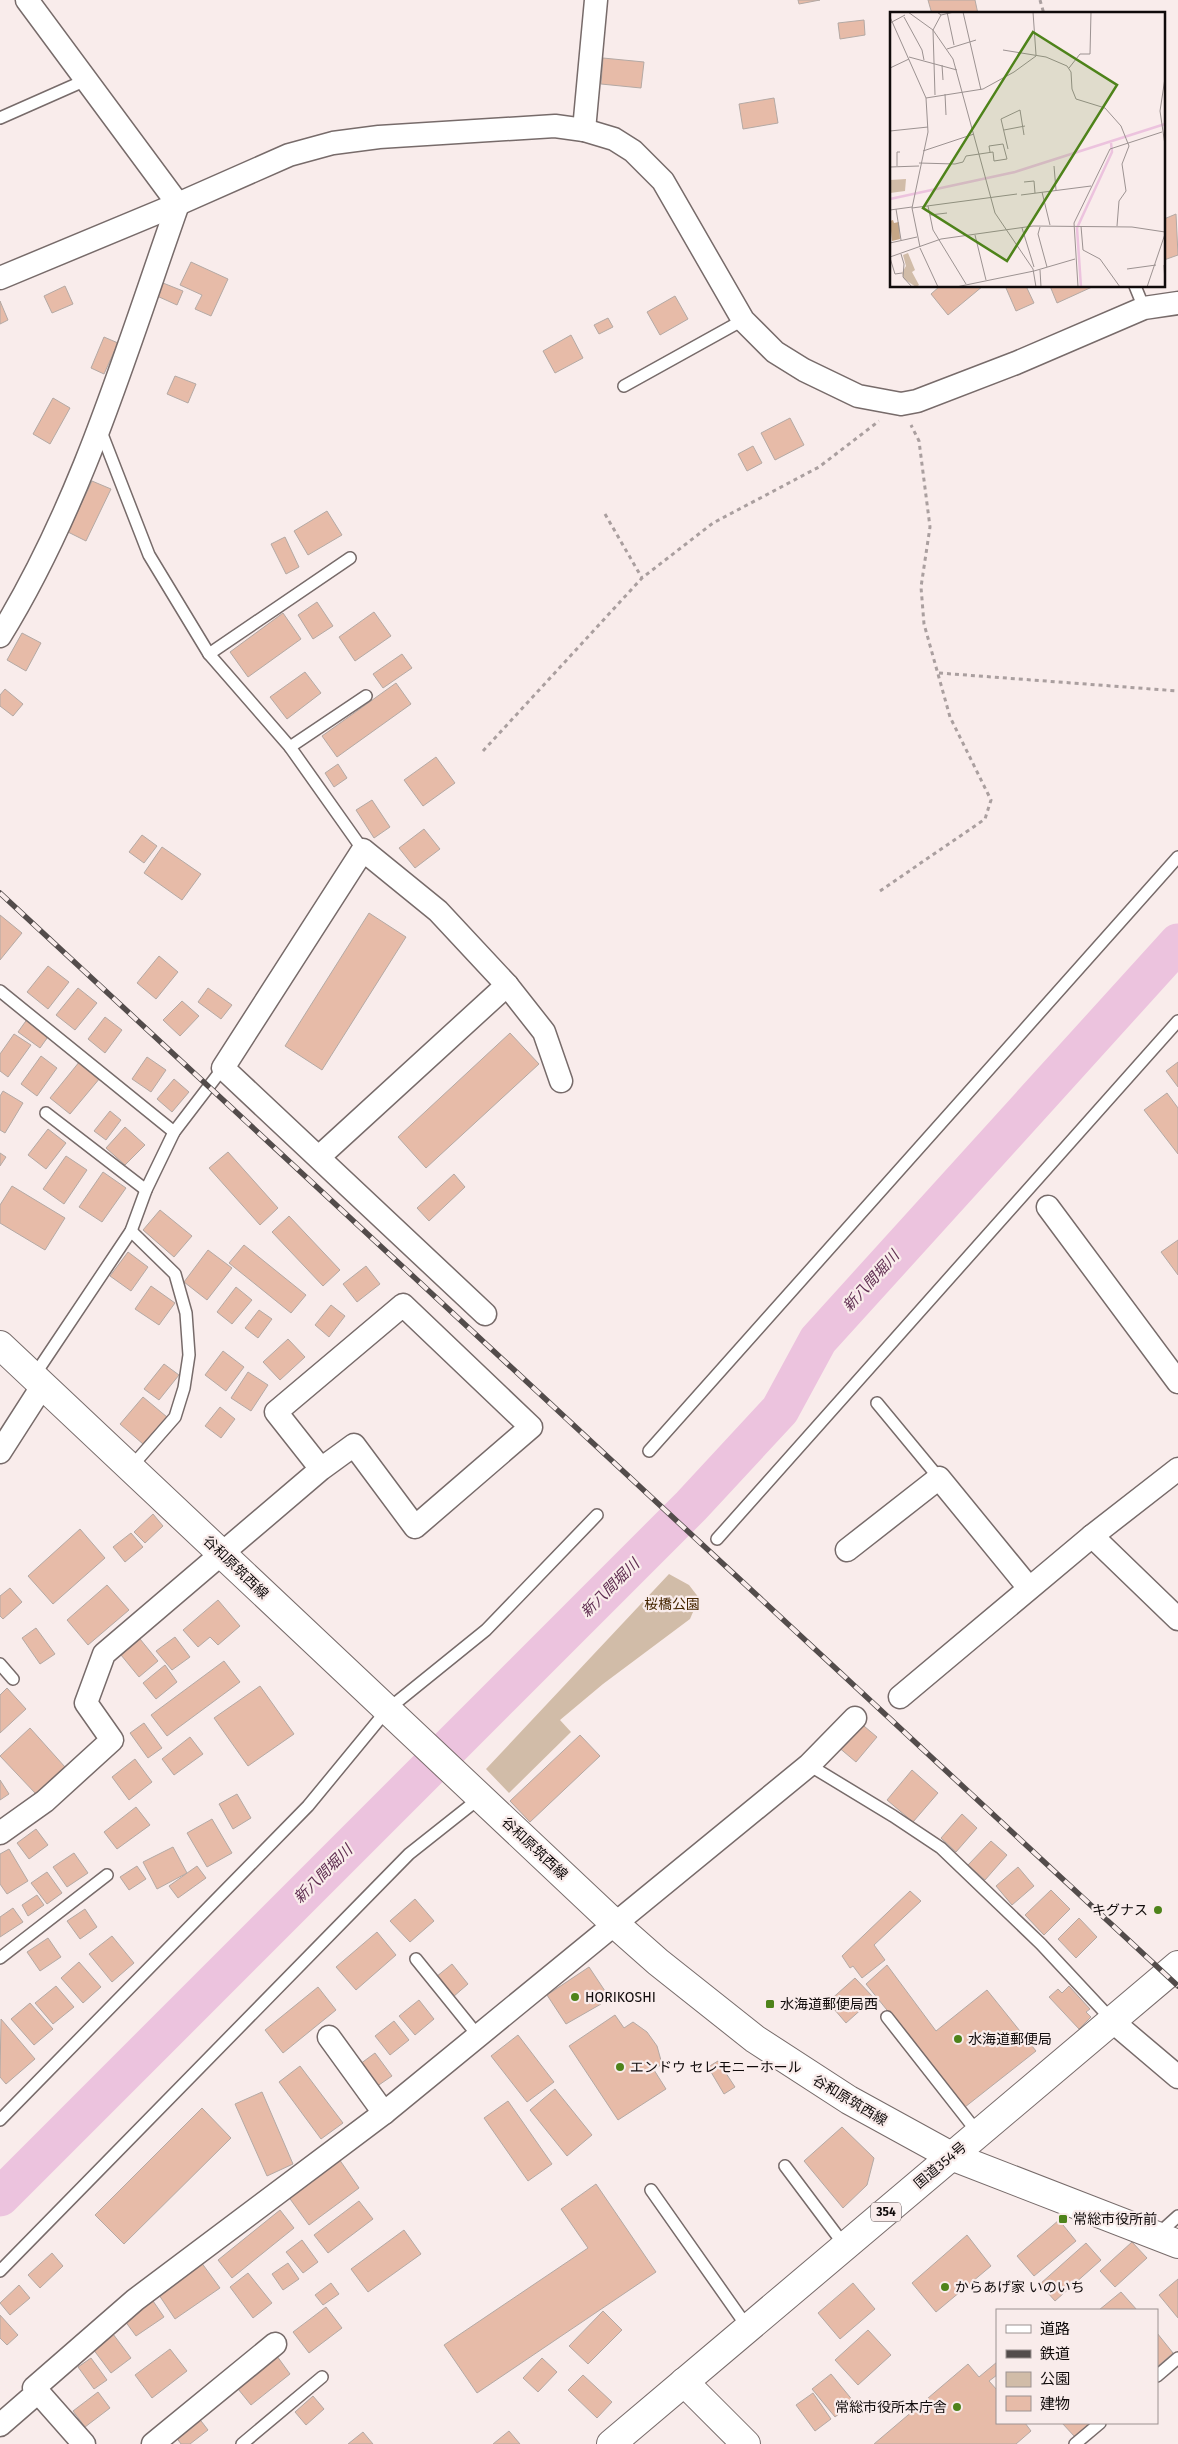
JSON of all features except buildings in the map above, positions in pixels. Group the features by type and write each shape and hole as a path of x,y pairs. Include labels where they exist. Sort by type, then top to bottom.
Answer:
{"main road":[{"name":"谷和原筑西線","path":"0,1345 132,1466 221,1553 615,1924 658,1962 755,2039 849,2100 951,2156 1167,2239"},
{"name":"国道354号","path":"611,2444 1178,1965"},
{"path":"684,2382 746,2444"}],"street":[{"path":"27,0 178,204"},
{"path":"584,130 596,0"},
{"path":"0,278 178,204 289,155 333,143 379,137 546,127 584,130 614,139 633,151 663,181 743,320 776,352 804,370 858,396 901,404 917,401 1016,364 1144,308 1178,303"},
{"path":"0,636 20,603 63,518 99,427 178,204"},
{"path":"485,1314 223,1068 363,850 438,911 507,985 544,1032 561,1081"},
{"path":"319,1157 507,985"},
{"path":"1048,1207 1178,1382"},
{"path":"0,1833 45,1800 112,1740 86,1703 104,1654 320,1469 354,1445 415,1527 531,1427 403,1305 276,1412 320,1469"},
{"path":"0,1452 38,1380"},
{"path":"900,1697 1092,1536 1178,1470"},
{"path":"848,1550 939,1478 1029,1588"},
{"path":"1092,1536 1178,1619"},
{"path":"84,2444 34,2388 135,2300 384,2114 479,2037 810,1765 854,1718"},
{"path":"1112,2021 1178,2077"},
{"path":"329,2037 384,2114"},
{"path":"153,2444 274,2344"},
{"path":"0,2425 38,2392"}],"lane":[{"path":"0,118 86,80"},
{"path":"1136,288 1144,308"},
{"path":"624,386 743,320"},
{"path":"99,427 149,555 209,654 290,747 363,850"},
{"path":"209,654 350,558"},
{"path":"290,747 366,696"},
{"path":"649,1451 1178,857"},
{"path":"0,991 174,1132"},
{"path":"717,1539 1178,1021"},
{"path":"38,1380 131,1231 146,1190 174,1132 223,1068"},
{"path":"46,1113 146,1190"},
{"path":"131,1231 175,1274 186,1313 189,1356 184,1388 175,1418 132,1466"},
{"path":"877,1403 939,1478"},
{"path":"0,2120 308,1806 391,1713 486,1630 597,1515"},
{"path":"0,1664 13,1679"},
{"path":"810,1765 942,1848 1027,1930 1112,2021"},
{"path":"0,2271 409,1854 477,1793"},
{"path":"0,1958 107,1875"},
{"path":"416,1959 479,2037"},
{"path":"887,2017 978,2133"},
{"path":"785,2166 846,2246"},
{"path":"651,2190 748,2329"},
{"path":"1167,2239 1178,2216"},
{"path":"1158,2375 1178,2358"},
{"path":"242,2444 322,2378"},
{"path":"1075,2444 1099,2424"}],"path":[{"path":"483,751 642,578 713,523 819,467 901,404 919,441 930,526 921,587 924,624 939,672 950,717 991,800 985,819 880,891"},
{"path":"605,514 642,578"},
{"path":"939,672 1178,691"}],"green space":[{"name":"桜橋公園","path":"669,1574 689,1585 699,1598 690,1619 603,1684 560,1720 571,1732 509,1793 486,1769"}],"waterway":[{"name":"新八間堀川","path":"0,2197 691,1506 780,1410 818,1340 1178,943"}],"railway":[{"path":"0,893 1178,1986"}],"place":[{"name":"キグナス","path":"1158,1910"},
{"name":"HORIKOSHI","path":"575,1997"},
{"name":"水海道郵便局西","path":"770,2004"},
{"name":"水海道郵便局","path":"958,2039"},
{"name":"エンドウ セレモニーホール","path":"620,2067"},
{"name":"常総市役所前","path":"1063,2219"},
{"name":"からあげ家 いのいち","path":"945,2287"},
{"name":"常総市役所本庁舎","path":"957,2407"}]}
